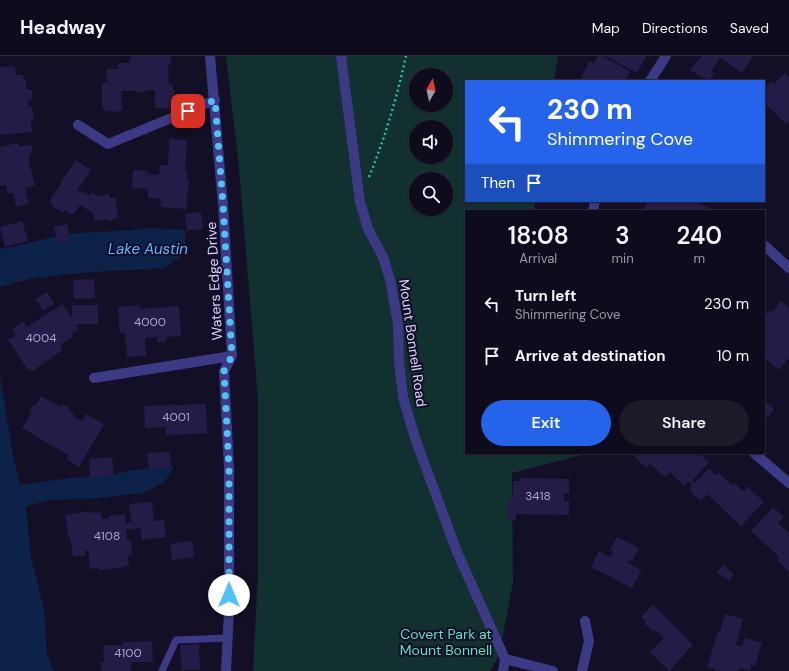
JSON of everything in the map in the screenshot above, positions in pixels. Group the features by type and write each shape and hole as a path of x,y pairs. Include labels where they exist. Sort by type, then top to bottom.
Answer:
{"street":[{"name":"Waters Edge Drive","path":"210,56 223,205 232,356 224,371 229,468 229,611 226,671"},
{"name":"Mount Bonnell Road","path":"342,56 360,202 368,229 383,257 390,278 398,324 399,361 403,397 415,438 457,552 505,659"},
{"path":"651,80 666,56"},
{"path":"78,125 108,144 215,100"},
{"path":"765,246 789,268"},
{"path":"94,378 232,356"},
{"path":"755,454 789,483"},
{"path":"582,671 589,641 585,621"},
{"path":"503,671 505,659 553,671"}],"lane":[{"path":"162,671 176,640 228,638"}],"path":[{"path":"368,181 381,146 406,56"}],"green space":[{"name":"Covert Park at Mount Bonnell","path":"226,56 558,56 554,80 465,80 465,202 535,202 534,210 465,210 465,454 585,454 512,473 513,582 499,656 490,671 253,671 258,573 258,400 239,167"}],"water":[{"name":"Lake Austin","path":"147,228 185,230 185,253 164,268 78,273 33,278 0,287 0,249 69,234"},
{"path":"0,375 13,455 20,485 174,466 165,482 143,493 91,499 47,500 26,507 31,557 44,609 47,655 54,671 0,671"}],"building":[{"path":"132,56 170,56 171,64 168,64 169,85 173,85 174,107 171,107 171,109 155,108 155,90 147,90 141,93 136,91 121,91 122,110 118,110 119,112 104,111 102,106 102,83 107,82 106,69 119,69 118,63 130,63 129,59"},
{"path":"598,56 602,56 630,71 626,80 580,80 590,61 594,63"},
{"path":"605,56 646,56 637,73"},
{"path":"702,56 753,56 742,73 720,58 711,71 714,73 710,80 690,70"},
{"path":"15,66 16,75 23,75 24,80 26,80 26,89 32,91 33,95 31,100 28,101 29,107 32,107 34,120 31,120 32,132 0,135 0,67"},
{"path":"785,73 789,78 789,121 786,124 765,104 765,88 771,81 774,84"},
{"path":"169,139 187,140 185,170 187,170 187,181 189,181 186,209 160,207 161,199 148,198 148,189 132,188 133,170 148,171 147,174 159,175 160,165 168,165"},
{"path":"18,143 19,147 31,144 33,152 30,153 30,156 28,156 35,186 25,188 29,204 16,207 13,193 8,194 6,185 0,186 0,147"},
{"path":"76,160 91,170 77,190 82,193 83,191 90,196 92,192 98,196 109,194 110,198 115,198 119,218 109,221 107,219 95,221 94,214 80,205 73,215 65,210 63,213 51,205 52,202 50,200 62,183 60,182"},
{"path":"648,202 696,202 713,210 644,210"},
{"path":"201,212 203,229 187,231 185,214"},
{"path":"22,221 28,241 5,247 0,227"},
{"path":"67,224 70,241 57,243 54,227"},
{"path":"94,279 95,298 74,299 73,280"},
{"path":"47,292 54,304 43,311 35,299"},
{"path":"781,301 789,308 789,358 779,370 765,358 765,316 770,310 772,312"},
{"path":"62,304 72,318 72,305 98,305 98,324 76,324 79,329 71,334 73,336 60,345 63,350 32,371 30,368 28,370 8,340 16,335 12,330 24,321 27,327"},
{"path":"140,305 140,309 179,306 181,336 166,337 166,341 157,342 157,337 145,338 146,356 127,357 125,333 120,333 118,307"},
{"path":"41,396 60,407 62,404 69,408 68,410 74,414 73,416 82,421 86,414 104,424 79,467 66,459 68,455 22,428 32,412 29,411 33,405 35,406"},
{"path":"765,401 774,409 765,420"},
{"path":"206,404 207,433 166,435 166,427 145,428 144,406"},
{"path":"169,452 171,467 149,469 147,453"},
{"path":"635,454 702,454 709,462 692,481 695,483 709,469 716,475 719,473 732,485 734,483 743,491 748,487 764,502 741,526 707,494 701,501 690,491 692,485 688,481 684,486 670,472 665,477 650,464 646,468 634,456"},
{"path":"112,457 114,476 90,478 89,459"},
{"path":"520,478 569,479 569,493 564,493 564,501 569,501 569,515 516,514 516,520 508,520 508,499 513,499 513,481 520,481"},
{"path":"152,502 154,521 164,520 166,537 142,540 140,528 126,530 127,540 131,540 132,555 128,556 129,565 125,566 126,567 99,570 98,568 90,569 88,550 85,551 85,556 73,557 65,515 91,511 91,513 101,512 102,519 109,519 109,516 125,514 126,523 131,522 129,504"},
{"path":"773,507 784,517 778,523 789,533 789,572 777,560 779,557 751,531"},
{"path":"617,537 639,548 632,562 629,560 628,563 641,570 632,588 591,567 599,551 610,557 613,552 610,550"},
{"path":"192,541 194,557 172,560 170,544"},
{"path":"723,565 734,574 729,581 717,572"},
{"path":"653,605 693,645 669,671 650,652 664,638 656,630 654,632 644,623 646,621 641,617"},
{"path":"725,614 743,619 736,645 742,646 745,638 762,643 755,666 751,665 750,671 740,668 739,671 719,671 707,667"},
{"path":"152,641 153,662 131,662 131,671 102,671 101,662 104,662 103,645 122,645 122,642"},
{"path":"199,644 200,670 181,670 180,645"}],"route":[{"path":"188,111 215,100 232,356 224,371 229,468 229,595"}]}
